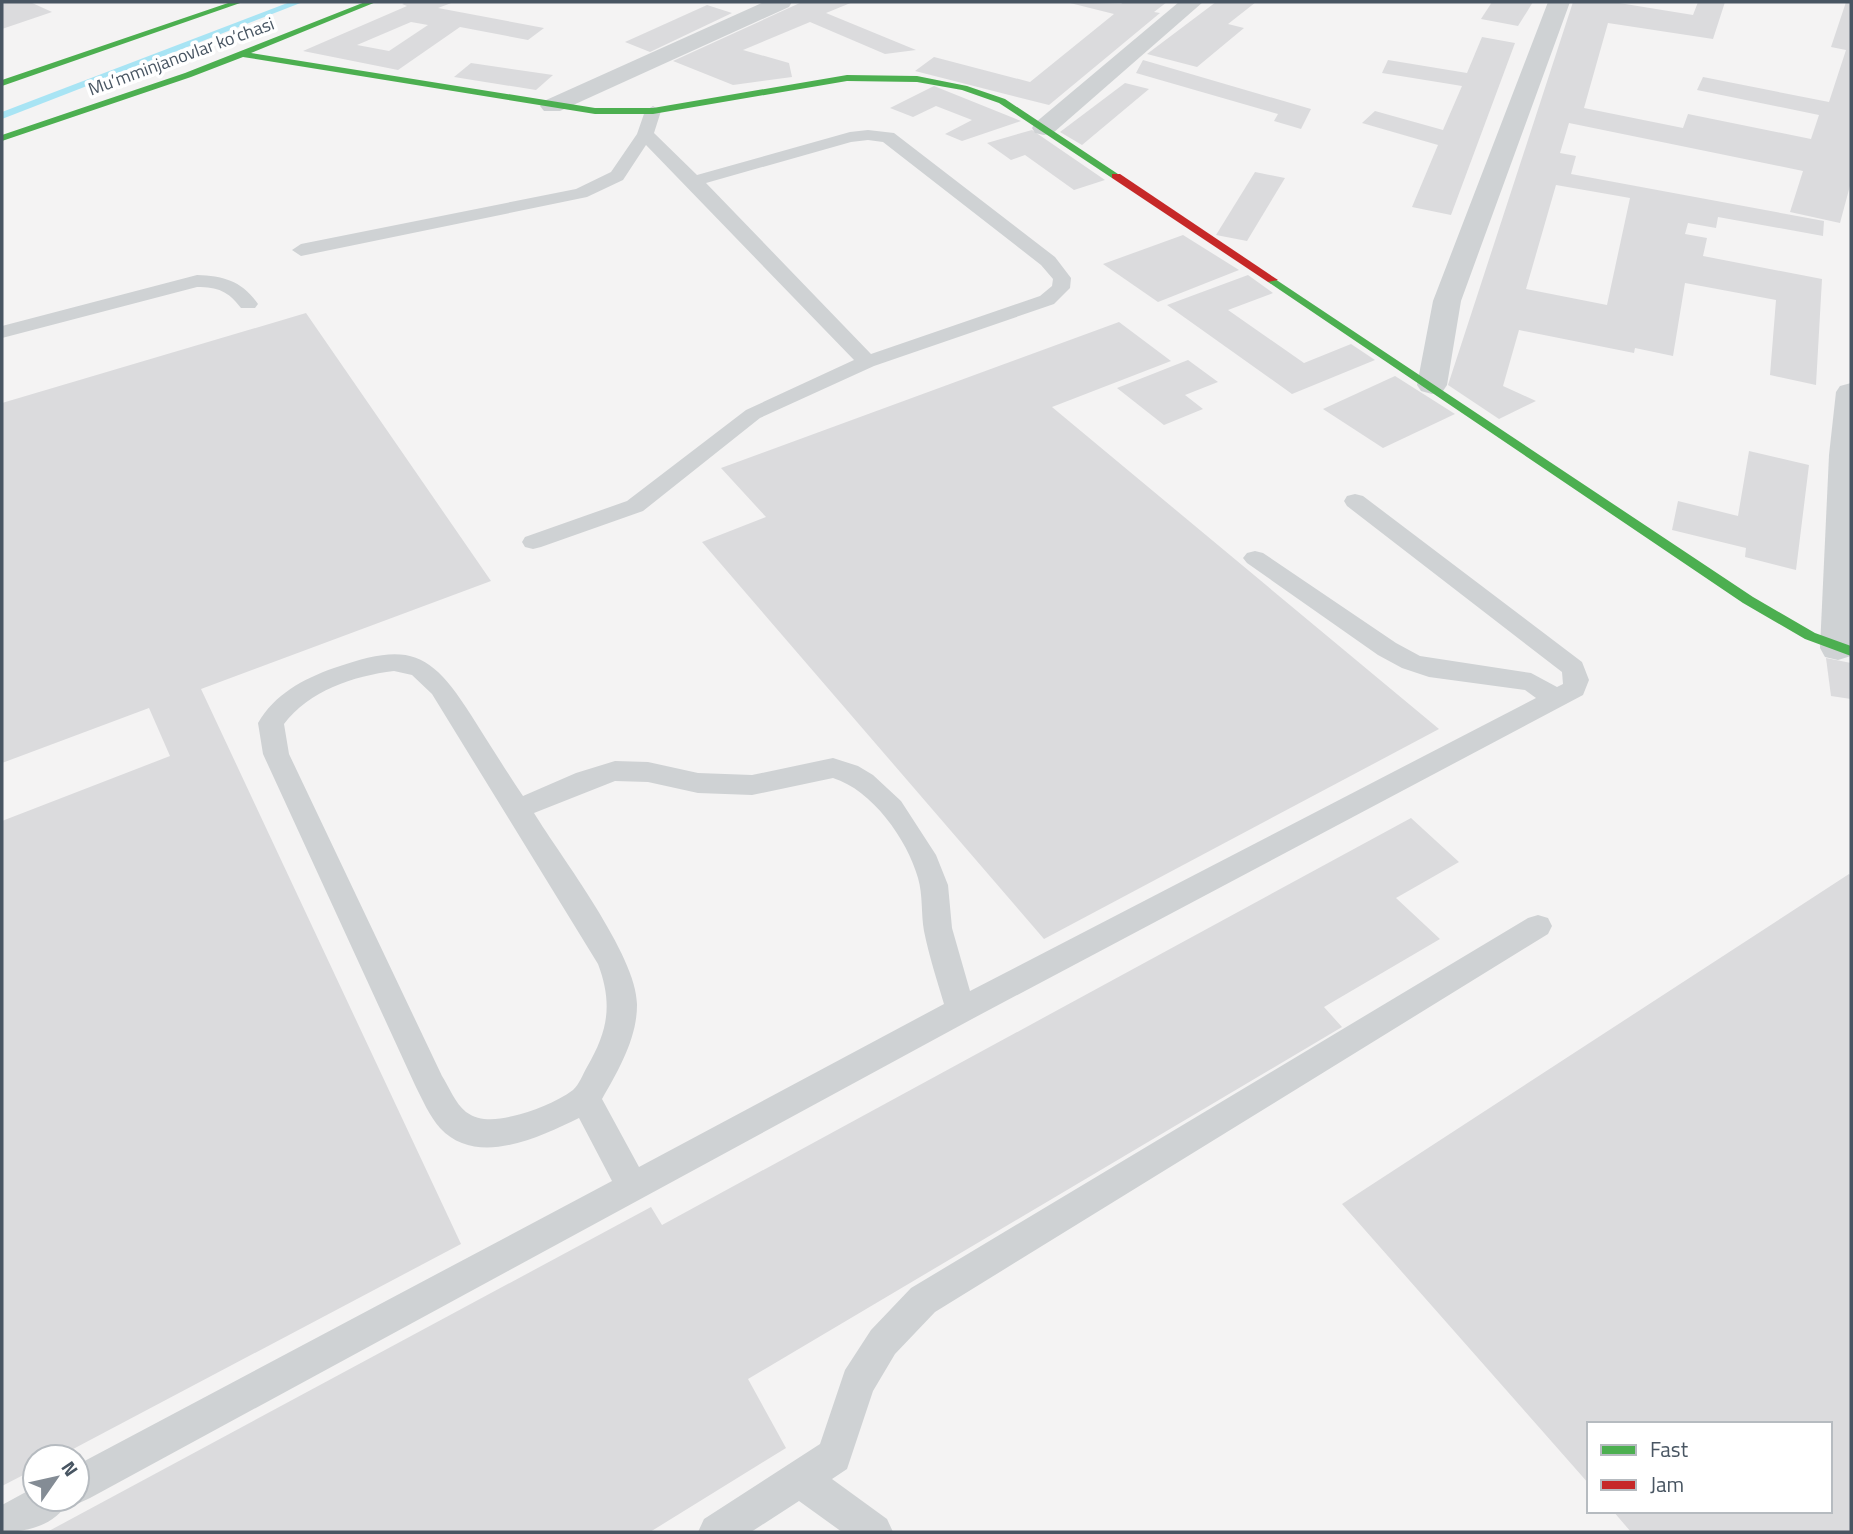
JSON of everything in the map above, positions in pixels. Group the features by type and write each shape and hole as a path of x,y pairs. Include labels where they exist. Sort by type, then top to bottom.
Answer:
{"street":[{"name":"Mu’mminjanovlar ko‘chasi","path":"2,83 239,2"},
{"name":"Mu’mminjanovlar ko‘chasi","path":"2,138 105,106 246,55 372,2"},
{"path":"552,106 782,2"},
{"path":"1044,128 1192,2"},
{"path":"1432,384 1447,301 1559,2"},
{"path":"246,55 595,111 653,111 818,81 878,77 917,79 964,88 1002,101 1432,384 1748,600 1810,636 1844,649 1845,455 1851,392"}],"lane":[{"path":"301,250 581,193 617,176 645,134 653,111"},
{"path":"645,134 694,181 867,362"},
{"path":"533,542 635,506 753,414 867,362 1047,300 1061,288 1062,278 1048,261 888,137 850,137 694,181"},
{"path":"2,332 197,281 220,281 237,289 248,304"},
{"path":"91,1477 961,1010 1574,689 1577,680 1573,668 1355,502"},
{"path":"1255,558 1387,649 1411,662 1440,670 1516,679 1540,687 1556,699"},
{"path":"382,663 407,663 423,670 441,688 612,961 622,992 620,1023 611,1055 585,1099 525,1128 482,1135 454,1121 430,1085 276,754 271,723 288,703 311,687 382,663"},
{"path":"518,809 585,780 615,771 648,772 698,783 752,785 833,768 846,771 862,779 882,798 916,843 929,870 938,899 937,924 961,1010"},
{"path":"717,1532 834,1456 858,1383 883,1342 923,1300 1538,926"},
{"path":"585,1099 633,1187"},
{"path":"800,1479 874,1532"},
{"path":"2,1525 24,1513"}],"building":[{"path":"2,2 30,2 52,12 2,29"},
{"path":"454,2 438,8 544,28 528,40 460,27 398,70 303,51 407,6 402,4","holes":["411,22 428,25 389,51 357,45"]},
{"path":"802,2 853,2 826,13 916,50 885,54 810,22 743,50 789,63 792,77 733,85 673,61"},
{"path":"1066,2 1167,2 1154,12 1160,13 1049,105 915,71 934,57 1030,82 1114,14"},
{"path":"1216,2 1256,2 1228,24 1244,28 1197,67 1147,54"},
{"path":"1492,2 1533,2 1518,26 1481,19"},
{"path":"1573,2 1613,2 1693,15 1698,2 1725,2 1713,39 1608,23 1584,108 1683,128 1688,114 1811,139 1819,115 1697,90 1703,77 1829,102 1846,50 1831,47 1846,2 1851,2 1851,182 1840,223 1790,212 1803,171 1569,123 1560,153 1576,156 1571,174 1824,221 1823,236 1718,217 1716,228 1688,223 1685,234 1707,238 1703,256 1822,279 1816,385 1770,375 1776,300 1685,283 1673,356 1635,348 1634,353 1519,330 1503,386 1536,401 1499,419 1448,385","holes":["1556,185 1630,198 1607,305 1526,289"]},
{"path":"707,5 732,13 650,52 625,42"},
{"path":"1482,37 1515,43 1451,215 1412,207 1438,145 1362,123 1375,111 1443,130 1462,86 1382,73 1388,60 1467,73"},
{"path":"1143,60 1311,109 1301,129 1274,121 1278,114 1136,73"},
{"path":"471,63 553,75 536,90 454,77"},
{"path":"1125,83 1149,89 1082,145 1060,132"},
{"path":"934,86 1021,121 962,141 945,134 972,120 936,106 913,117 890,108"},
{"path":"1032,130 1105,180 1074,190 1025,155 1011,160 987,143"},
{"path":"1255,172 1285,178 1247,241 1216,235"},
{"path":"1183,235 1239,270 1158,302 1103,264"},
{"path":"1248,275 1273,293 1228,310 1304,363 1351,344 1375,360 1292,394 1167,305"},
{"path":"306,313 491,581 201,689 461,1244 84,1443 21,1443 21,1476 2,1486 2,821 170,756 149,708 2,763 2,403"},
{"path":"1119,322 1171,361 1052,407 1439,729 1044,939 702,542 766,517 721,468"},
{"path":"1188,360 1218,382 1185,395 1203,409 1164,425 1117,388"},
{"path":"1395,376 1455,414 1383,448 1323,409"},
{"path":"1749,451 1809,465 1796,570 1745,557 1746,548 1672,530 1678,501 1738,516"},
{"path":"1826,658 1851,663 1851,699 1831,696"},
{"path":"1411,818 1459,862 1396,898 1440,939 1324,1007 1342,1027 748,1379 786,1448 650,1532 47,1532 82,1513 91,1513 91,1508 651,1207 662,1225"},
{"path":"1849,874 1851,1532 1631,1532 1615,1513 1832,1513 1832,1422 1587,1422 1587,1482 1342,1204"}],"waterway":[{"path":"2,116 298,2"}],"traffic: fast":[{"path":"2,83 239,2"},
{"path":"2,138 188,75 372,2"},
{"path":"246,55 595,111 653,111 847,78 917,79 964,88 1002,101 1116,176"},
{"path":"1272,280 1748,600 1810,636 1851,651"}],"traffic: jam":[{"path":"1116,176 1272,280"}]}
